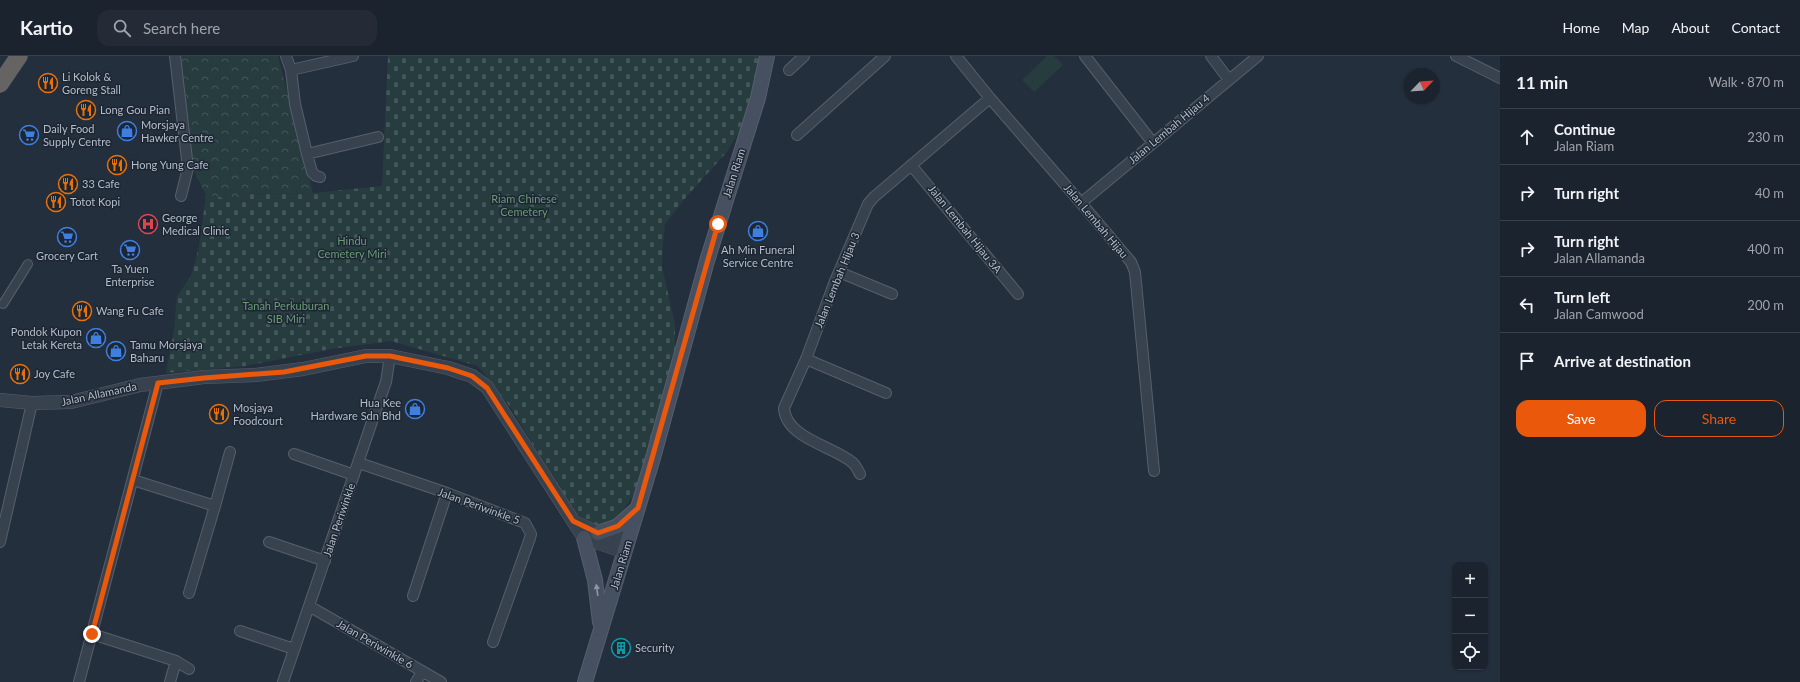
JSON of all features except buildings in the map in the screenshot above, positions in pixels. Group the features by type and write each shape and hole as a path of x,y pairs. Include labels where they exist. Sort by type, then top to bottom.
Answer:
{"highway":[{"path":"0,84 20,56"}],"main road":[{"name":"Jalan Riam","path":"585,682 638,508 708,256 758,98 767,56"},
{"path":"598,533 618,526 638,508"},
{"path":"584,538 595,580 601,629"}],"street":[{"path":"175,56 188,168 181,196"},
{"path":"286,56 291,70 296,104 312,172 316,176 320,177"},
{"path":"291,70 353,56"},
{"path":"789,70 804,56"},
{"path":"797,135 885,56"},
{"name":"Jalan Lembah Hijau","path":"956,56 990,98 1131,262 1135,272 1154,471"},
{"path":"1085,56 1153,143"},
{"path":"1211,56 1229,80"},
{"name":"Jalan Lembah Hijau 4","path":"1081,203 1258,56"},
{"path":"1456,56 1500,78"},
{"name":"Jalan Lembah Hijau 3","path":"860,474 854,464 794,428 785,415 784,408 806,359 839,272 868,204 874,197 990,98"},
{"path":"307,154 378,137"},
{"name":"Jalan Lembah Hijau 3A","path":"911,165 1018,294"},
{"path":"3,304 28,264"},
{"path":"839,272 892,294"},
{"name":"Jalan Allamanda","path":"0,400 32,403 70,402 140,385 204,378 284,372 366,356 390,356 448,368 472,376 487,388 584,538"},
{"name":"Jalan Periwinkle","path":"283,682 386,382 390,356"},
{"path":"806,359 886,393"},
{"path":"79,682 158,383"},
{"path":"0,542 32,403"},
{"path":"189,593 230,452"},
{"path":"294,454 354,475"},
{"name":"Jalan Periwinkle 5","path":"359,463 446,493 525,523 531,534 493,642"},
{"path":"133,480 215,506"},
{"path":"413,596 446,493"},
{"path":"573,521 627,545"},
{"path":"584,538 627,545"},
{"path":"269,542 324,561"},
{"name":"Jalan Periwinkle 6","path":"309,606 441,682"},
{"path":"240,631 294,649"},
{"path":"92,634 176,661 189,668"},
{"path":"170,682 176,661"},
{"path":"416,682 422,672"}],"green space":[{"path":"178,56 278,56 313,193 244,194 244,201 206,195 193,168"},
{"name":"Riam Chinese Cemetery","path":"388,56 762,56 743,126 726,153 687,196 665,224 662,267 675,324 675,364 653,448 634,494 616,522 601,526 587,523 572,510 511,408 478,366 391,341 331,349 245,366 166,373 174,330 177,296 191,276 199,247 206,195 244,201 244,194 313,193 382,186"},
{"path":"1047,56 1054,56 1063,65 1034,92 1022,80"}],"place":[{"name":"Li Kolok & Goreng Stall","path":"48,83"},
{"name":"Long Gou Pian","path":"86,110"},
{"name":"Morsjaya Hawker Centre","path":"127,131"},
{"name":"Daily Food Supply Centre","path":"29,135"},
{"name":"Hong Yung Cafe","path":"117,165"},
{"name":"33 Cafe","path":"68,184"},
{"name":"Totot Kopi","path":"56,202"},
{"name":"George Medical Clinic","path":"148,224"},
{"name":"Ah Min Funeral Service Centre","path":"758,231"},
{"name":"Grocery Cart","path":"67,237"},
{"name":"Ta Yuen Enterprise","path":"130,250"},
{"name":"Wang Fu Cafe","path":"82,311"},
{"name":"Pondok Kupon Letak Kereta","path":"96,338"},
{"name":"Tamu Morsjaya Baharu","path":"116,351"},
{"name":"Joy Cafe","path":"20,374"},
{"name":"Hua Kee Hardware Sdn Bhd","path":"415,409"},
{"name":"Mosjaya Foodcourt","path":"219,414"},
{"name":"Security","path":"621,648"}],"route":[{"path":"92,634 158,383 236,375 256,375 303,369 366,356 390,356 448,368 472,376 487,388 573,521 598,533 618,526 638,508 718,224"}],"park label":[{"name":"Hindu Cemetery Miri","path":"352,247"},
{"name":"Tanah Perkuburan SIB Miri","path":"286,312"}]}
